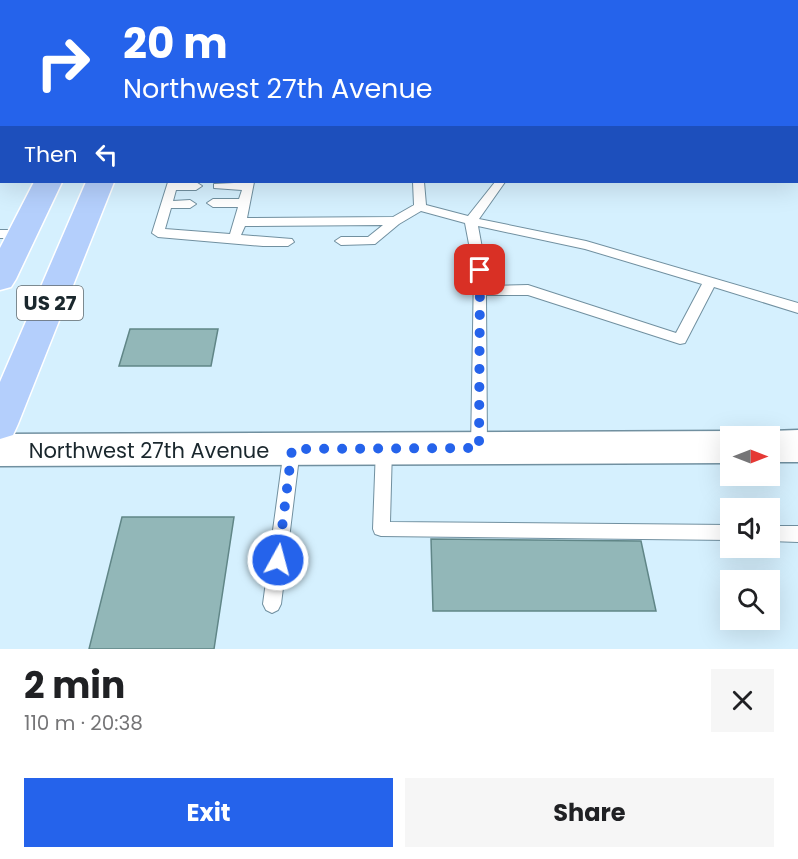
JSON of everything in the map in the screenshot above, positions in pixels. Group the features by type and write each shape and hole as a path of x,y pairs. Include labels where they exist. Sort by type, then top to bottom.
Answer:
{"highway":[{"name":"US 27","path":"0,279 11,234 47,183"},
{"name":"US 27","path":"0,424 99,183"}],"street":[{"path":"780,447 798,446"},
{"name":"Northwest 27th Avenue","path":"0,450 720,447"}],"lane":[{"path":"418,183 420,207"},
{"path":"479,448 480,270 471,221 499,183"},
{"path":"196,186 172,184 158,233 288,242"},
{"path":"218,186 248,184 245,203 234,238"},
{"path":"213,204 245,203"},
{"path":"166,205 190,204"},
{"path":"341,241 371,241 395,221 420,207 471,221 586,245 798,308"},
{"path":"240,222 395,221"},
{"path":"480,291 528,290 680,339 710,282"},
{"path":"384,448 381,529 720,533"},
{"path":"272,604 292,449"},
{"path":"780,534 798,534"}],"building":[{"path":"130,329 218,329 211,366 119,366"},
{"path":"122,517 234,517 214,649 89,649"},
{"path":"431,539 641,541 656,611 433,611"}],"route":[{"path":"278,560 292,449 479,448 480,270"}]}
